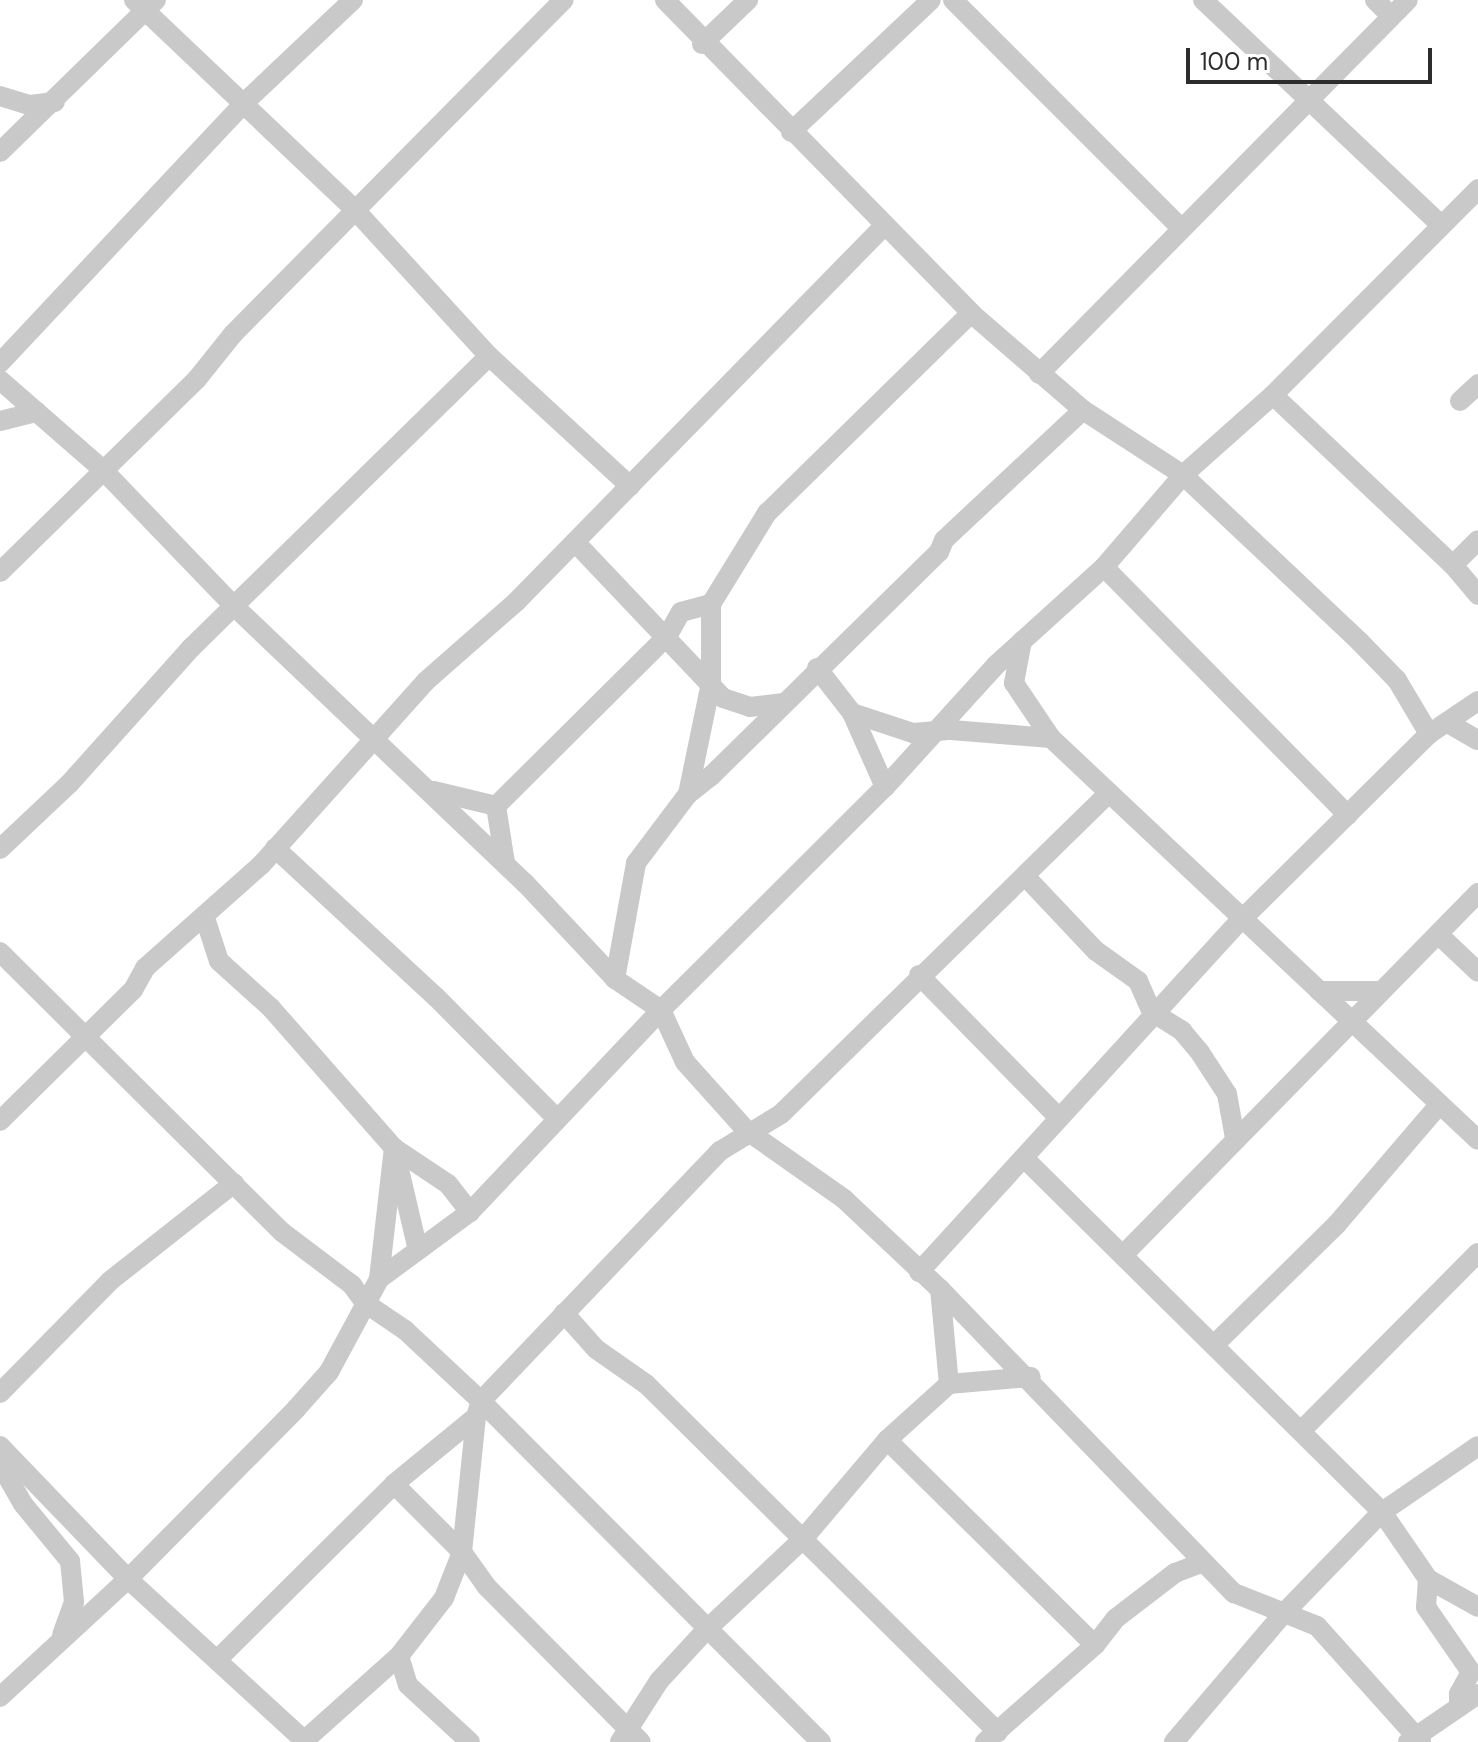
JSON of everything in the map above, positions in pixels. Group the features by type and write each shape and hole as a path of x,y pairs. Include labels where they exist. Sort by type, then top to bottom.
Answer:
{"street":[{"path":"0,363 244,103 353,0"},
{"path":"0,572 563,0"},
{"path":"665,0 702,44 971,313 1083,410 1183,475 1397,680 1429,734"},
{"path":"702,44 748,0"},
{"path":"791,132 931,0"},
{"path":"953,0 1180,227"},
{"path":"1203,0 1441,225"},
{"path":"1375,0 1391,16"},
{"path":"1039,374 1180,227 1408,0"},
{"path":"1,146 55,102 145,4 356,211 489,356 630,486"},
{"path":"0,96 30,105 55,102"},
{"path":"0,1697 128,1579 329,1372 379,1279 470,1212 661,1010 885,787 1022,641 1104,567 1183,475 1273,395 1478,189"},
{"path":"0,1121 133,990 145,968 205,918 275,848 373,736 575,542 883,227"},
{"path":"688,794 711,683 711,604 767,513 971,313"},
{"path":"0,849 489,356"},
{"path":"0,380 103,470 236,608 505,863 615,979 661,1010 685,1062 746,1130 844,1199 940,1289 1031,1377 1201,1563 1234,1593 1317,1626"},
{"path":"1460,401 1478,384"},
{"path":"1273,395 1453,565 1478,595"},
{"path":"615,979 636,863 688,794 939,552 944,540 1083,410"},
{"path":"0,421 37,412"},
{"path":"1453,565 1478,540"},
{"path":"575,542 668,635 723,698 750,707 782,703"},
{"path":"1104,567 1348,815"},
{"path":"496,806 668,635 681,612 711,604"},
{"path":"1022,641 1014,683 1051,738 1240,921 1478,1140"},
{"path":"817,668 852,713 885,787"},
{"path":"919,1272 1152,1012 1240,921 1429,734 1478,701"},
{"path":"852,713 913,733 1051,738"},
{"path":"1448,723 1478,740"},
{"path":"432,791 496,806"},
{"path":"218,1659 394,1484 478,1409 564,1313 746,1130 781,1114 919,975 1109,793"},
{"path":"496,806 505,863"},
{"path":"275,848 436,997 557,1119"},
{"path":"1025,876 1096,951 1138,981 1152,1012 1182,1031 1214,1071 1227,1094 1235,1138"},
{"path":"1126,1252 1478,893"},
{"path":"205,918 219,961 271,1008 394,1148 448,1184 470,1212"},
{"path":"1438,934 1478,972"},
{"path":"0,952 282,1232 352,1285 365,1303 405,1330 478,1409 668,1584 705,1631 739,1655 821,1742"},
{"path":"919,975 1057,1116"},
{"path":"1319,991 1379,991"},
{"path":"1214,1345 1337,1224 1440,1104"},
{"path":"394,1148 418,1250"},
{"path":"379,1279 394,1148"},
{"path":"1024,1158 1126,1252 1214,1345 1382,1512 1428,1579 1478,1607"},
{"path":"0,1393 110,1281 234,1183"},
{"path":"1301,1431 1478,1253"},
{"path":"940,1289 949,1384"},
{"path":"564,1313 596,1349 646,1384 803,1539 992,1737 1095,1645 1115,1619 1161,1583 1201,1563"},
{"path":"394,1484 462,1552 487,1587 631,1739 659,1681 705,1631 803,1539 887,1440 949,1384 1031,1377"},
{"path":"0,1446 128,1579 306,1741 399,1656 444,1598 462,1552 478,1409"},
{"path":"887,1440 1095,1645"},
{"path":"1174,1742 1283,1614 1382,1512 1478,1446"},
{"path":"0,1464 23,1504 70,1561 74,1602 60,1639"},
{"path":"1428,1579 1426,1607 1471,1672 1459,1694 1459,1707"},
{"path":"1310,1588 1317,1626 1414,1740 1478,1694"},
{"path":"399,1656 408,1685 470,1742"}]}
